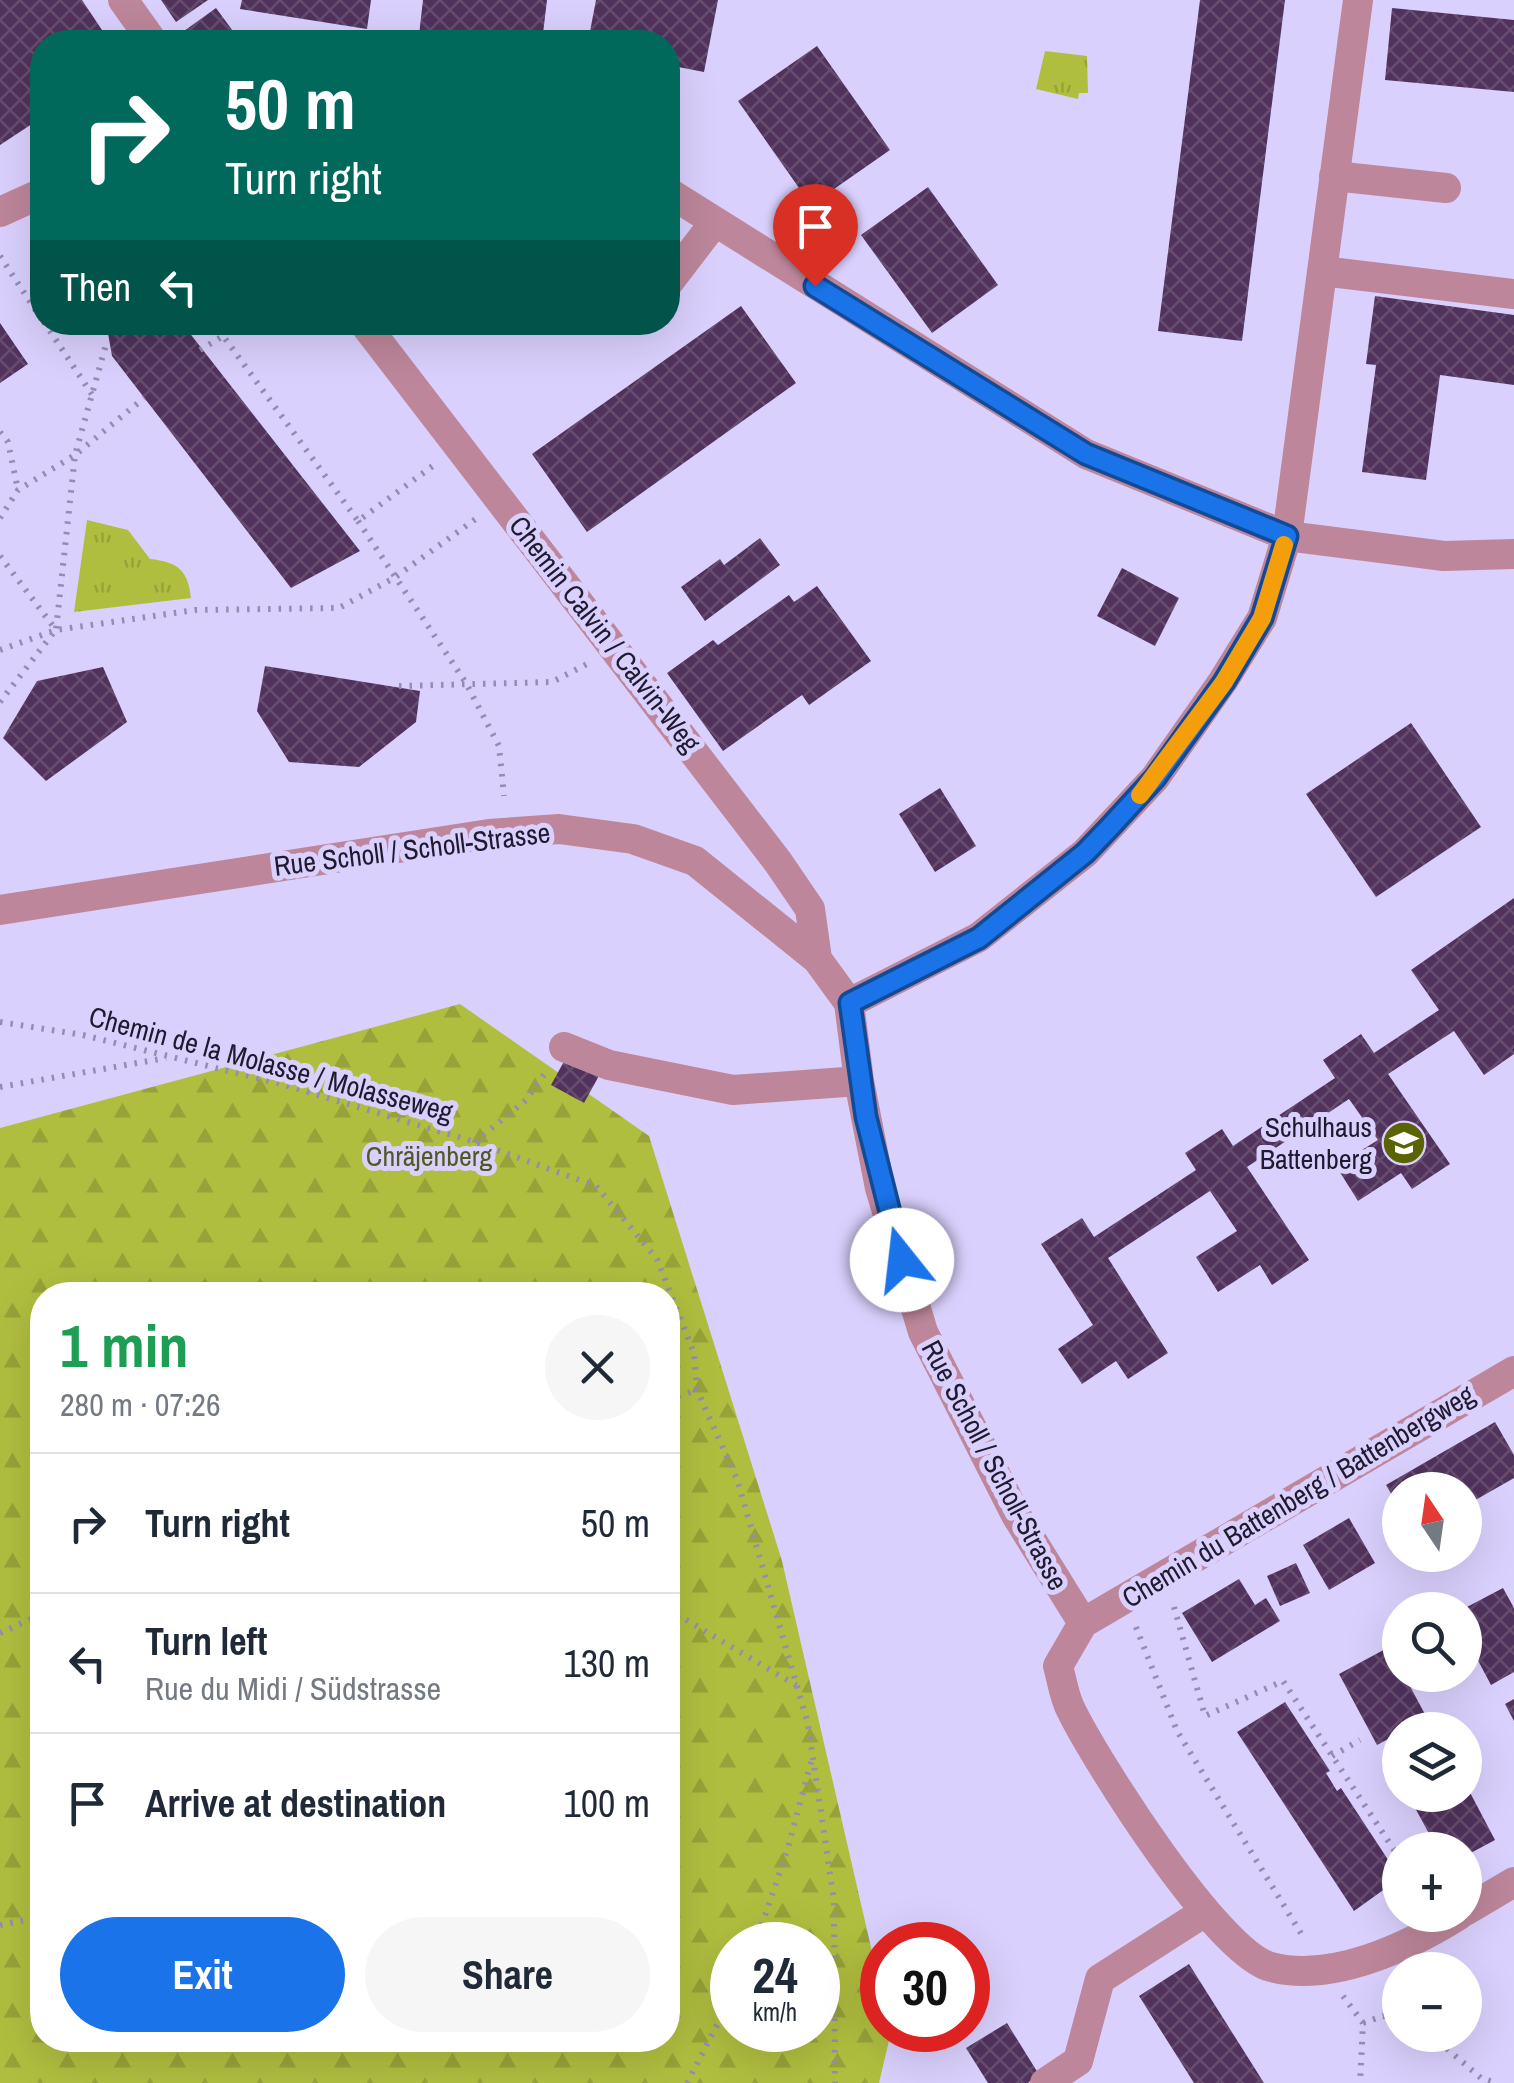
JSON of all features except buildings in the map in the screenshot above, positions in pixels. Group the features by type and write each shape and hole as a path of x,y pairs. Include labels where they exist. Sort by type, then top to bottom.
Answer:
{"street":[{"path":"123,0 144,30"},
{"path":"850,1003 979,938 1085,853 1155,778 1224,682 1262,618 1287,536 1358,0"},
{"path":"1334,176 1446,188"},
{"path":"0,212 30,198"},
{"path":"680,200 1086,454 1287,536 1444,556 1514,554"},
{"path":"680,268 714,224"},
{"path":"1322,271 1514,294"},
{"name":"Chemin Calvin / Calvin-Weg","path":"373,335 778,862 810,909 817,958"},
{"name":"Rue Scholl / Scholl-Strasse","path":"0,910 489,834 559,829 633,840 695,861 817,958 850,1003 859,1081 880,1188 922,1332 1016,1515 1082,1623"},
{"path":"564,1046 608,1065 733,1090 859,1081"},
{"name":"Chemin du Battenberg / Battenbergweg","path":"1082,1623 1514,1371"},
{"path":"1082,1623 1058,1666 1070,1708 1203,1913 1236,1948 1270,1968 1323,1970 1414,1942 1430,1932"},
{"path":"1482,1901 1514,1882"},
{"path":"1045,2083 1078,2061 1100,1979 1203,1913"}],"path":[{"path":"0,256 30,300"},
{"path":"53,335 94,397"},
{"path":"200,350 223,336 358,522 466,682 499,746 504,796"},
{"path":"0,702 56,630 74,455 107,342"},
{"path":"0,518 18,490 74,455 144,398"},
{"path":"0,432 8,442 18,490"},
{"path":"358,522 459,446"},
{"path":"0,650 56,630 195,610 340,608 394,578 501,500"},
{"path":"0,556 56,630"},
{"path":"399,686 552,682 616,649"},
{"name":"Chemin de la Molasse / Molasseweg","path":"0,1022 83,1035 282,1084 476,1142 596,1186 657,1259 666,1282"},
{"path":"476,1142 526,1100 564,1046"},
{"path":"0,1087 172,1057"},
{"name":"Chemin de la Molasse / Molasseweg","path":"680,1317 694,1353 697,1390 738,1479 800,1688 834,1901 835,2083"},
{"path":"680,1395 697,1390"},
{"path":"1165,1574 1205,1716 1283,1681 1382,1832"},
{"path":"1125,1598 1177,1731 1323,1970 1363,2023 1360,2083"},
{"path":"680,1616 800,1688"},
{"path":"0,1633 30,1619"},
{"path":"1332,1756 1360,1740"},
{"path":"762,1922 787,1852 811,1751"},
{"path":"0,1925 30,1919"},
{"path":"1363,2023 1382,2017"},
{"path":"686,2083 710,2038"},
{"path":"1451,2052 1481,2078 1497,2083"}],"green space":[{"path":"1045,51 1087,56 1088,93 1079,93 1078,99 1036,89"},
{"path":"87,520 128,530 150,559 180,569 191,598 74,612"},
{"name":"Chräjenberg","path":"460,1004 649,1136 782,1561 865,1922 860,1922 860,2052 886,2052 879,2083 0,2083 0,1128"}],"slow traffic":[{"path":"1140,795 1224,682 1262,618 1284,545"}],"place":[{"name":"Schulhaus Battenberg","path":"1404,1143"}],"route":[{"path":"815,286 1086,454 1287,536 1262,618 1224,682 1155,778 1109,828 1085,853 979,938 850,1003 859,1081 880,1188 902,1260"}]}
